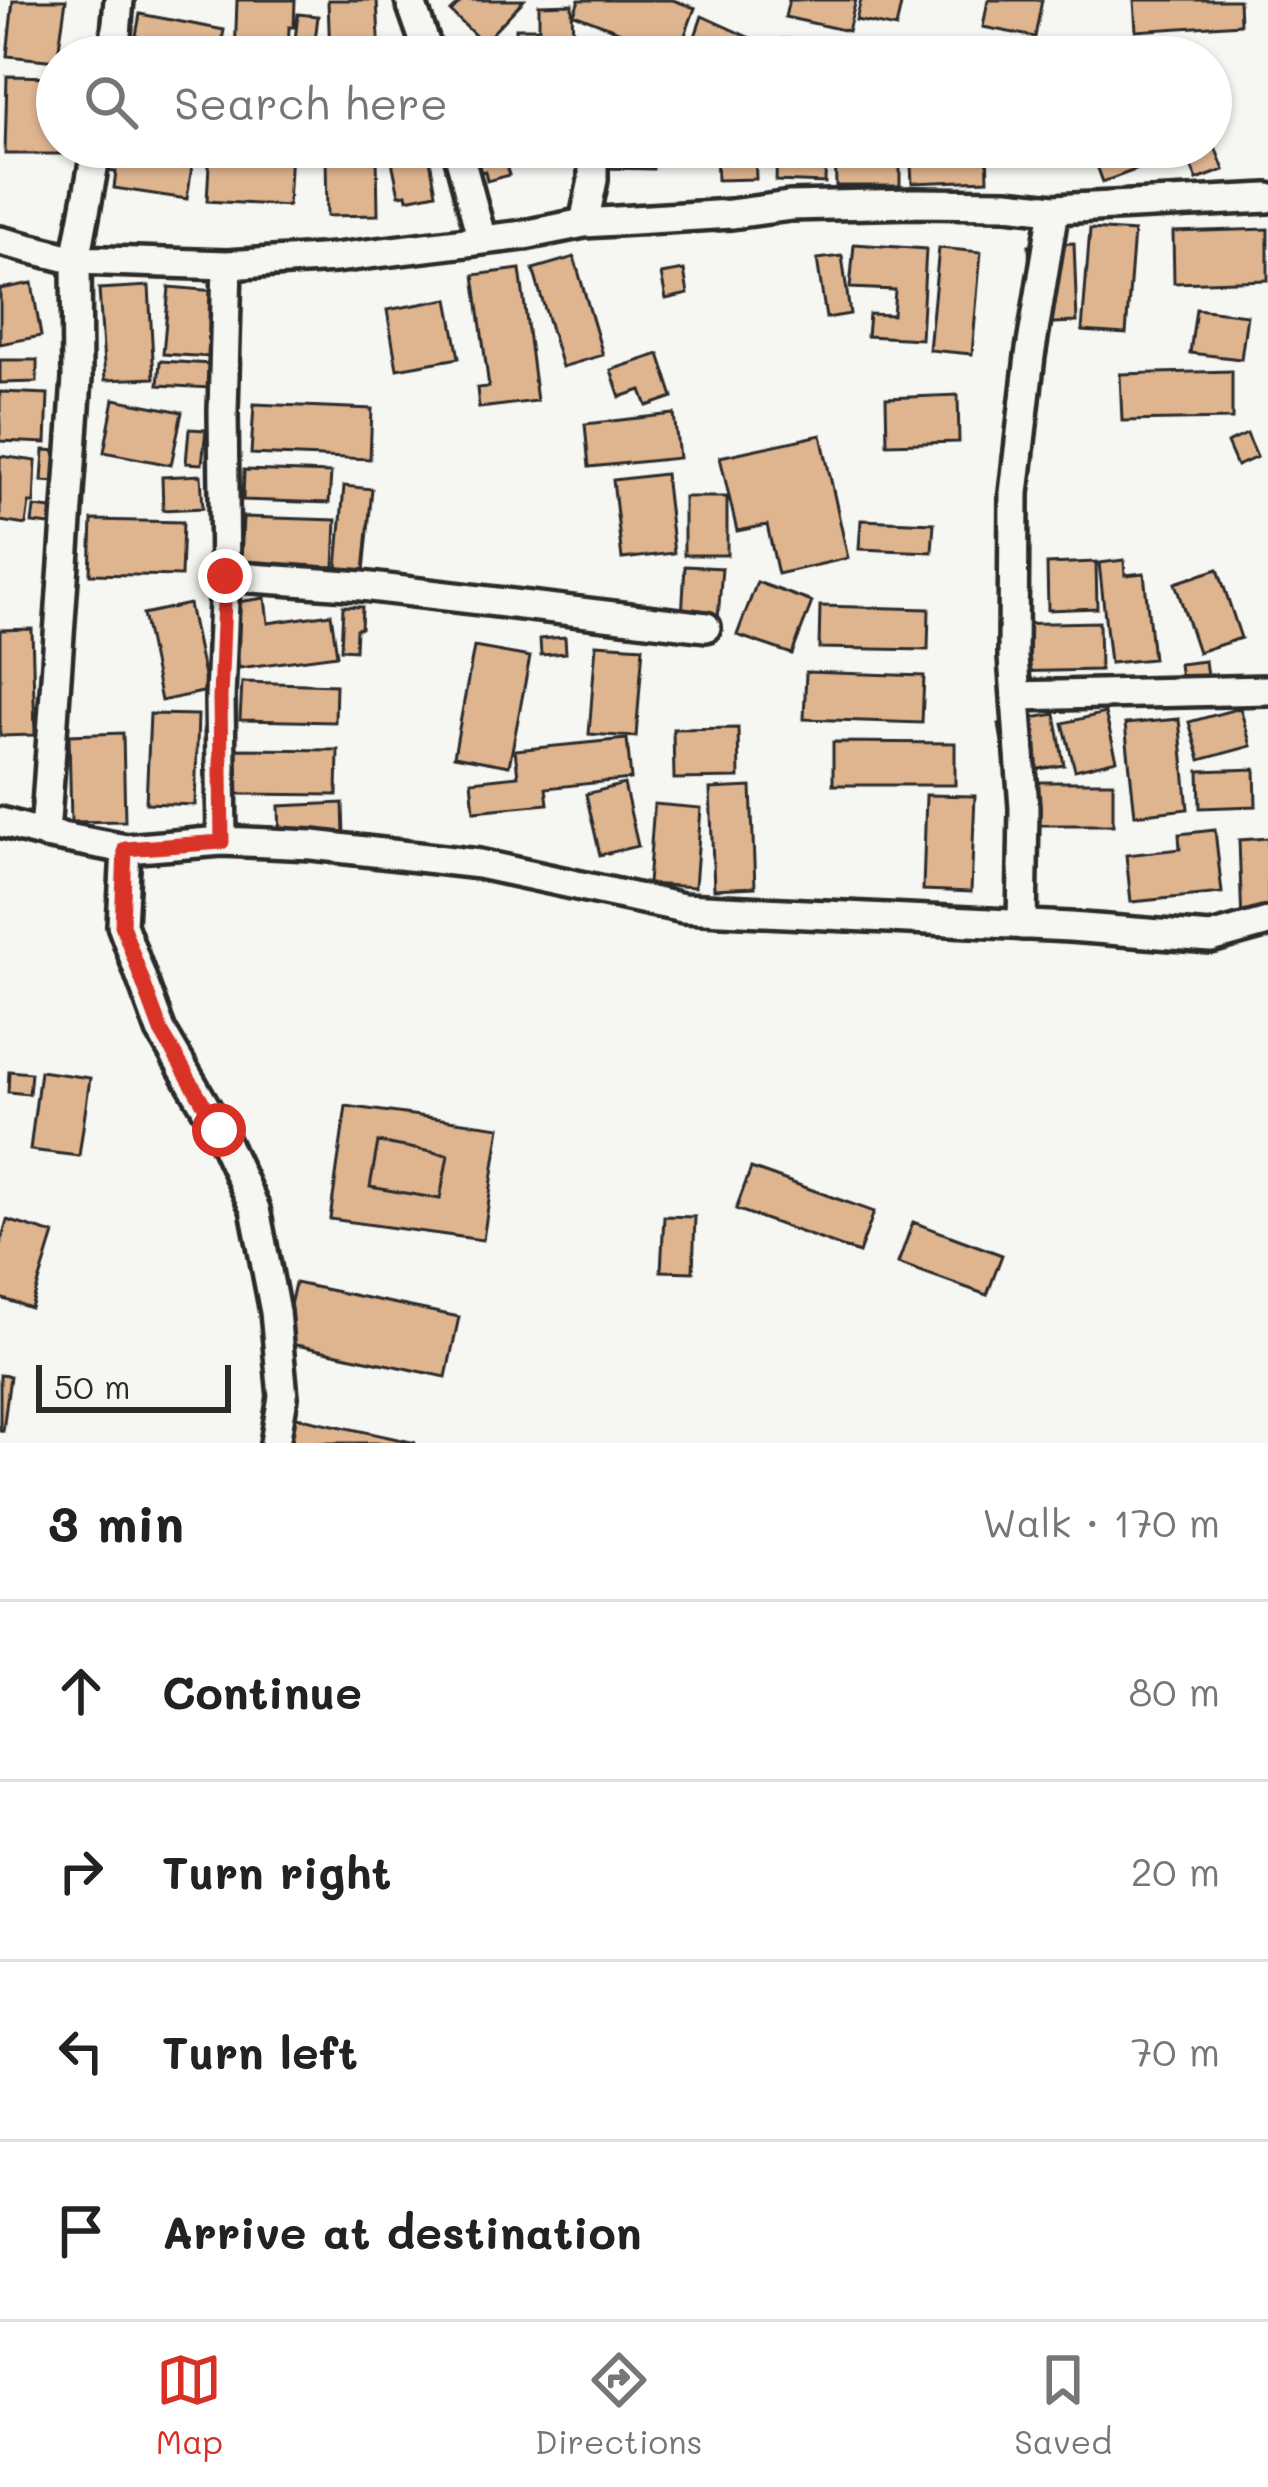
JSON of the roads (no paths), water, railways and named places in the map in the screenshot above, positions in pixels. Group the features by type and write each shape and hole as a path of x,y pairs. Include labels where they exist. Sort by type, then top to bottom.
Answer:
{"street":[{"path":"115,36 118,0"},
{"path":"410,0 423,36"},
{"path":"45,834 77,379 76,260 93,168"},
{"path":"463,168 482,240"},
{"path":"584,223 593,168"},
{"path":"0,242 76,260 227,265 335,258 584,223 790,206 1007,204 1054,209 1268,198"},
{"path":"1022,925 1024,808 1013,657 1014,493 1054,209"},
{"path":"222,842 227,265"},
{"path":"225,576 362,586 706,627"},
{"path":"1016,696 1268,690"},
{"path":"0,822 125,849 222,842 312,845 479,864 683,908 1211,938 1268,922"},
{"path":"125,849 122,925 161,1031 219,1130 255,1209 275,1312 283,1396 275,1443"}]}
